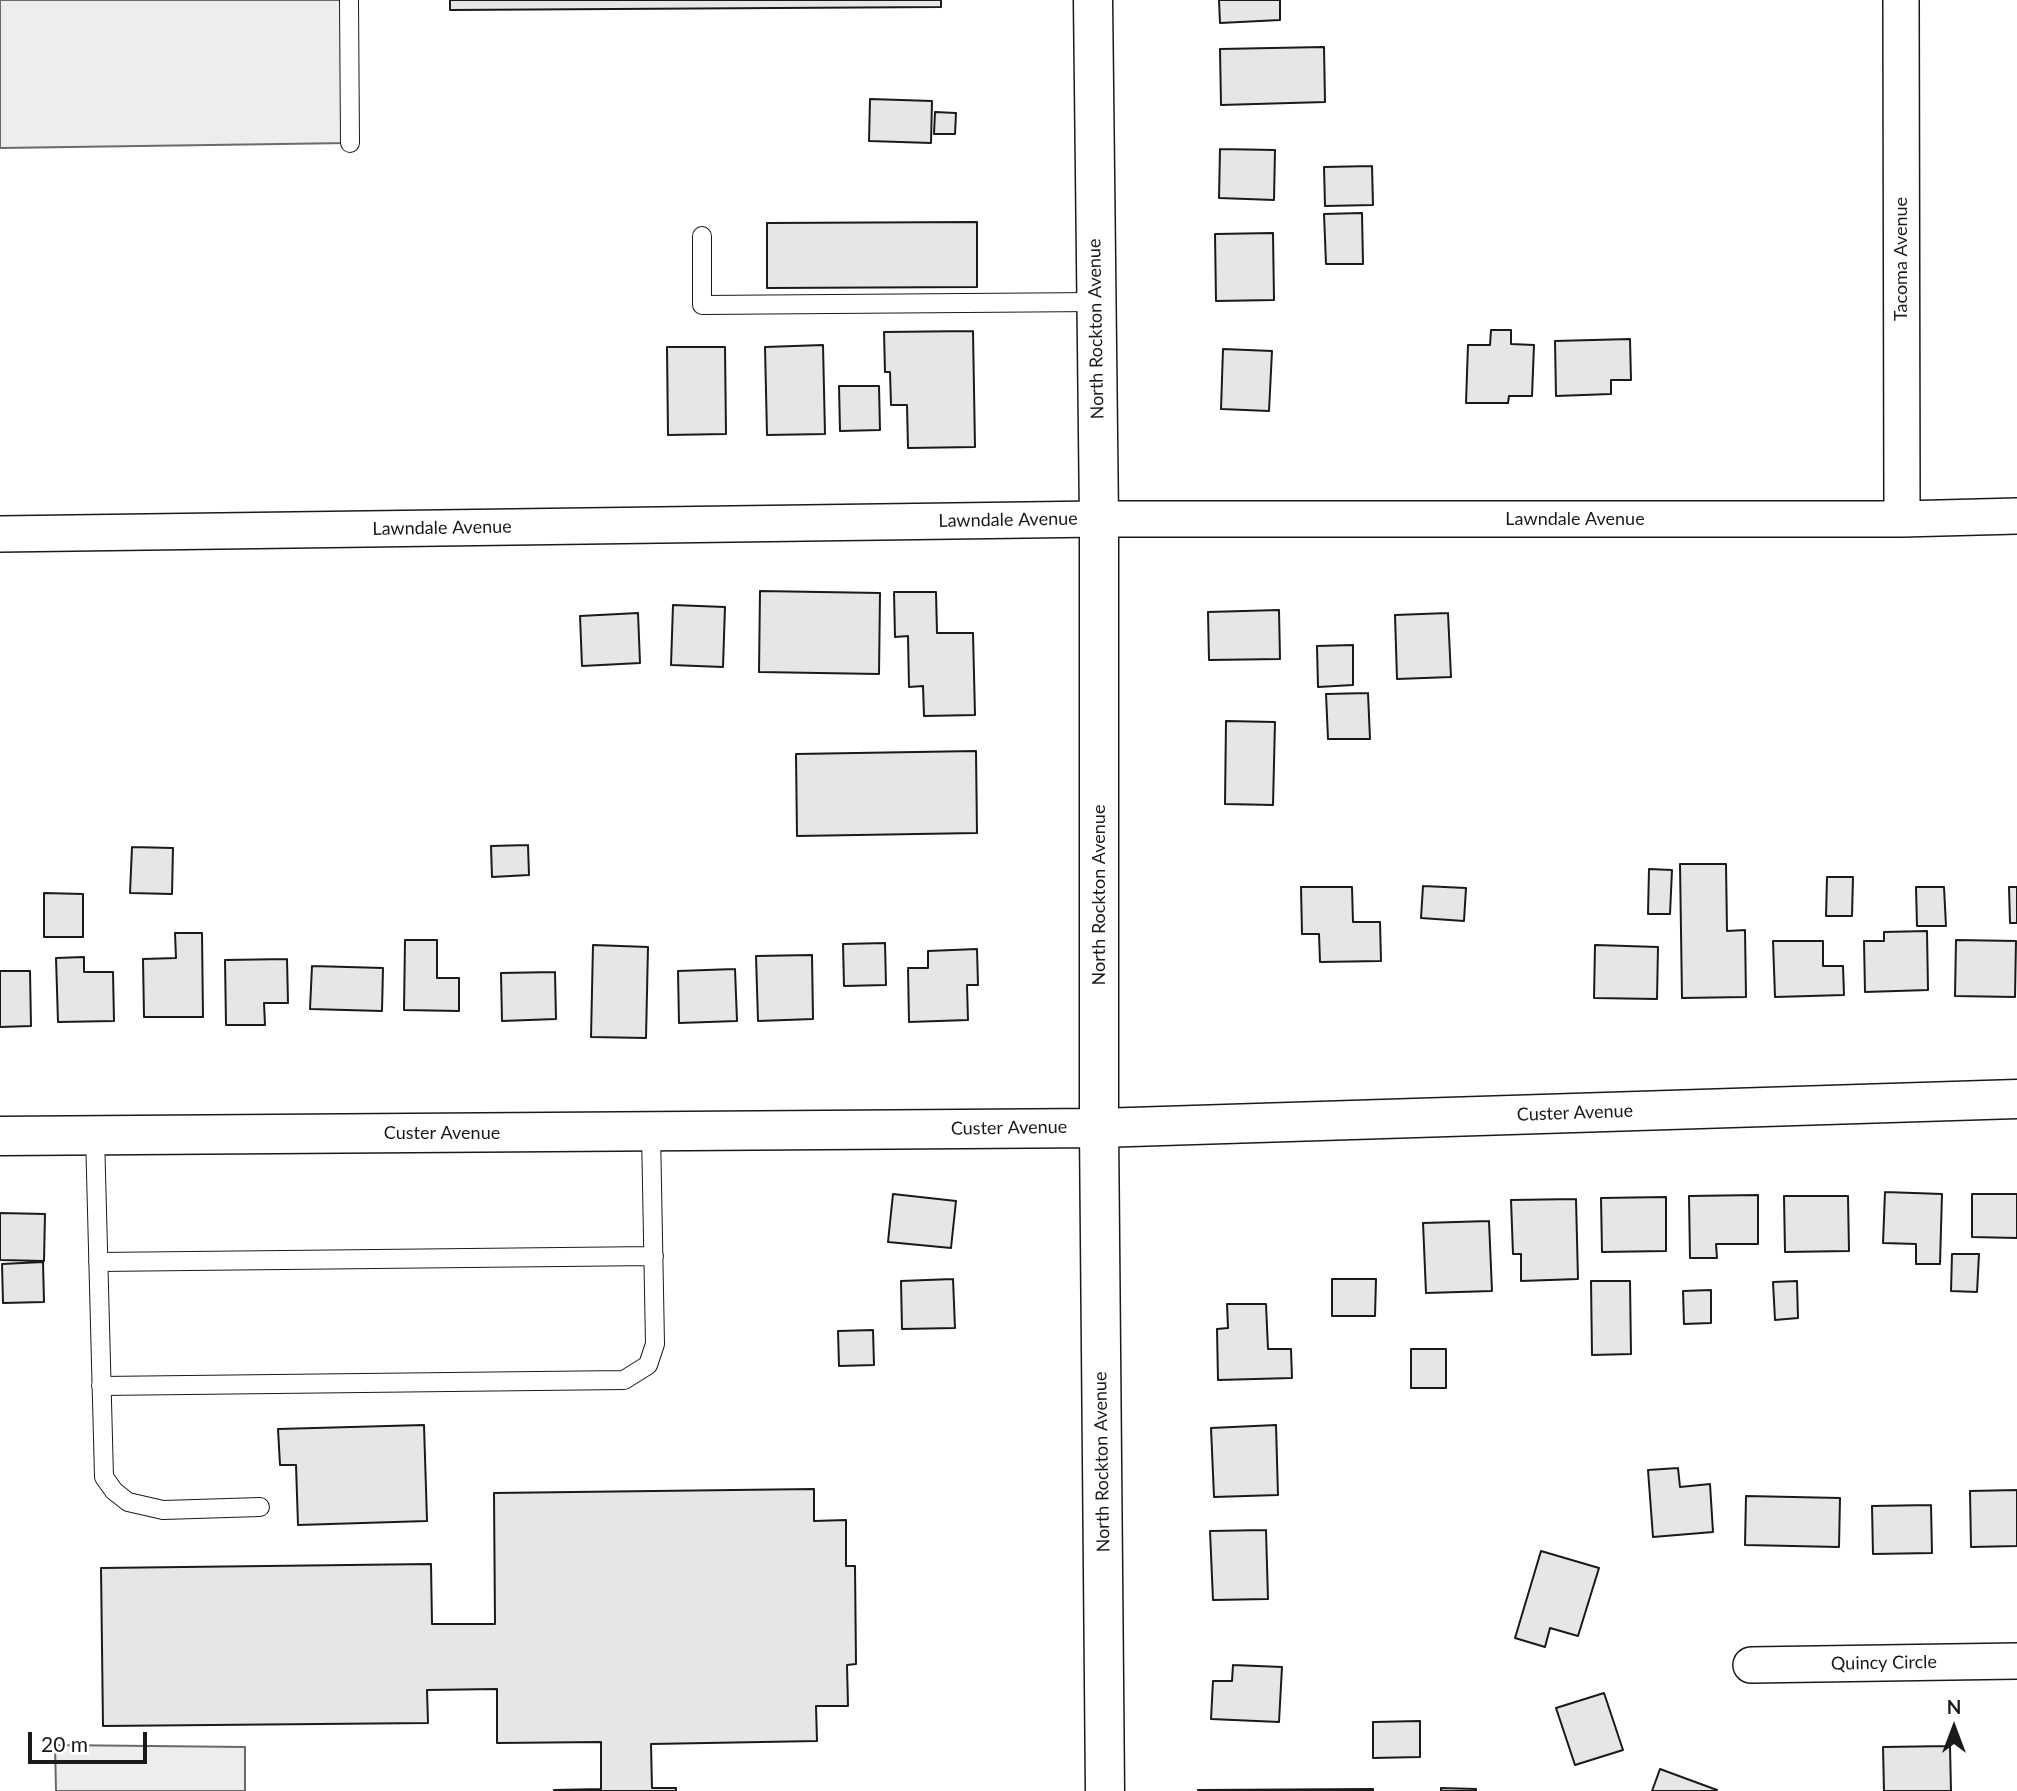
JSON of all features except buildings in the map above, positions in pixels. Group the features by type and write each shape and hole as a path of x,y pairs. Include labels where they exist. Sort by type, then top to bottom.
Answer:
{"street":[{"name":"North Rockton Avenue","path":"1093,0 1099,519 1099,1128 1105,1791"},
{"name":"Tacoma Avenue","path":"1901,0 1902,519"},
{"name":"Lawndale Avenue","path":"0,534 1099,519 1902,519 2017,516"},
{"name":"Custer Avenue","path":"0,1136 1099,1128 2017,1099"},
{"name":"Quincy Circle","path":"1751,1665 2017,1661"}],"lane":[{"path":"349,0 350,144"},
{"path":"702,236 702,305 1096,302"},
{"path":"102,1386 624,1380 648,1365 655,1344 651,1132"},
{"path":"95,1135 104,1477 114,1491 128,1502 163,1510 260,1507"},
{"path":"98,1262 654,1256"}],"shaded area":[{"path":"0,0 349,0 350,143 0,148"},
{"path":"55,1745 245,1747 245,1791 56,1791"}]}
